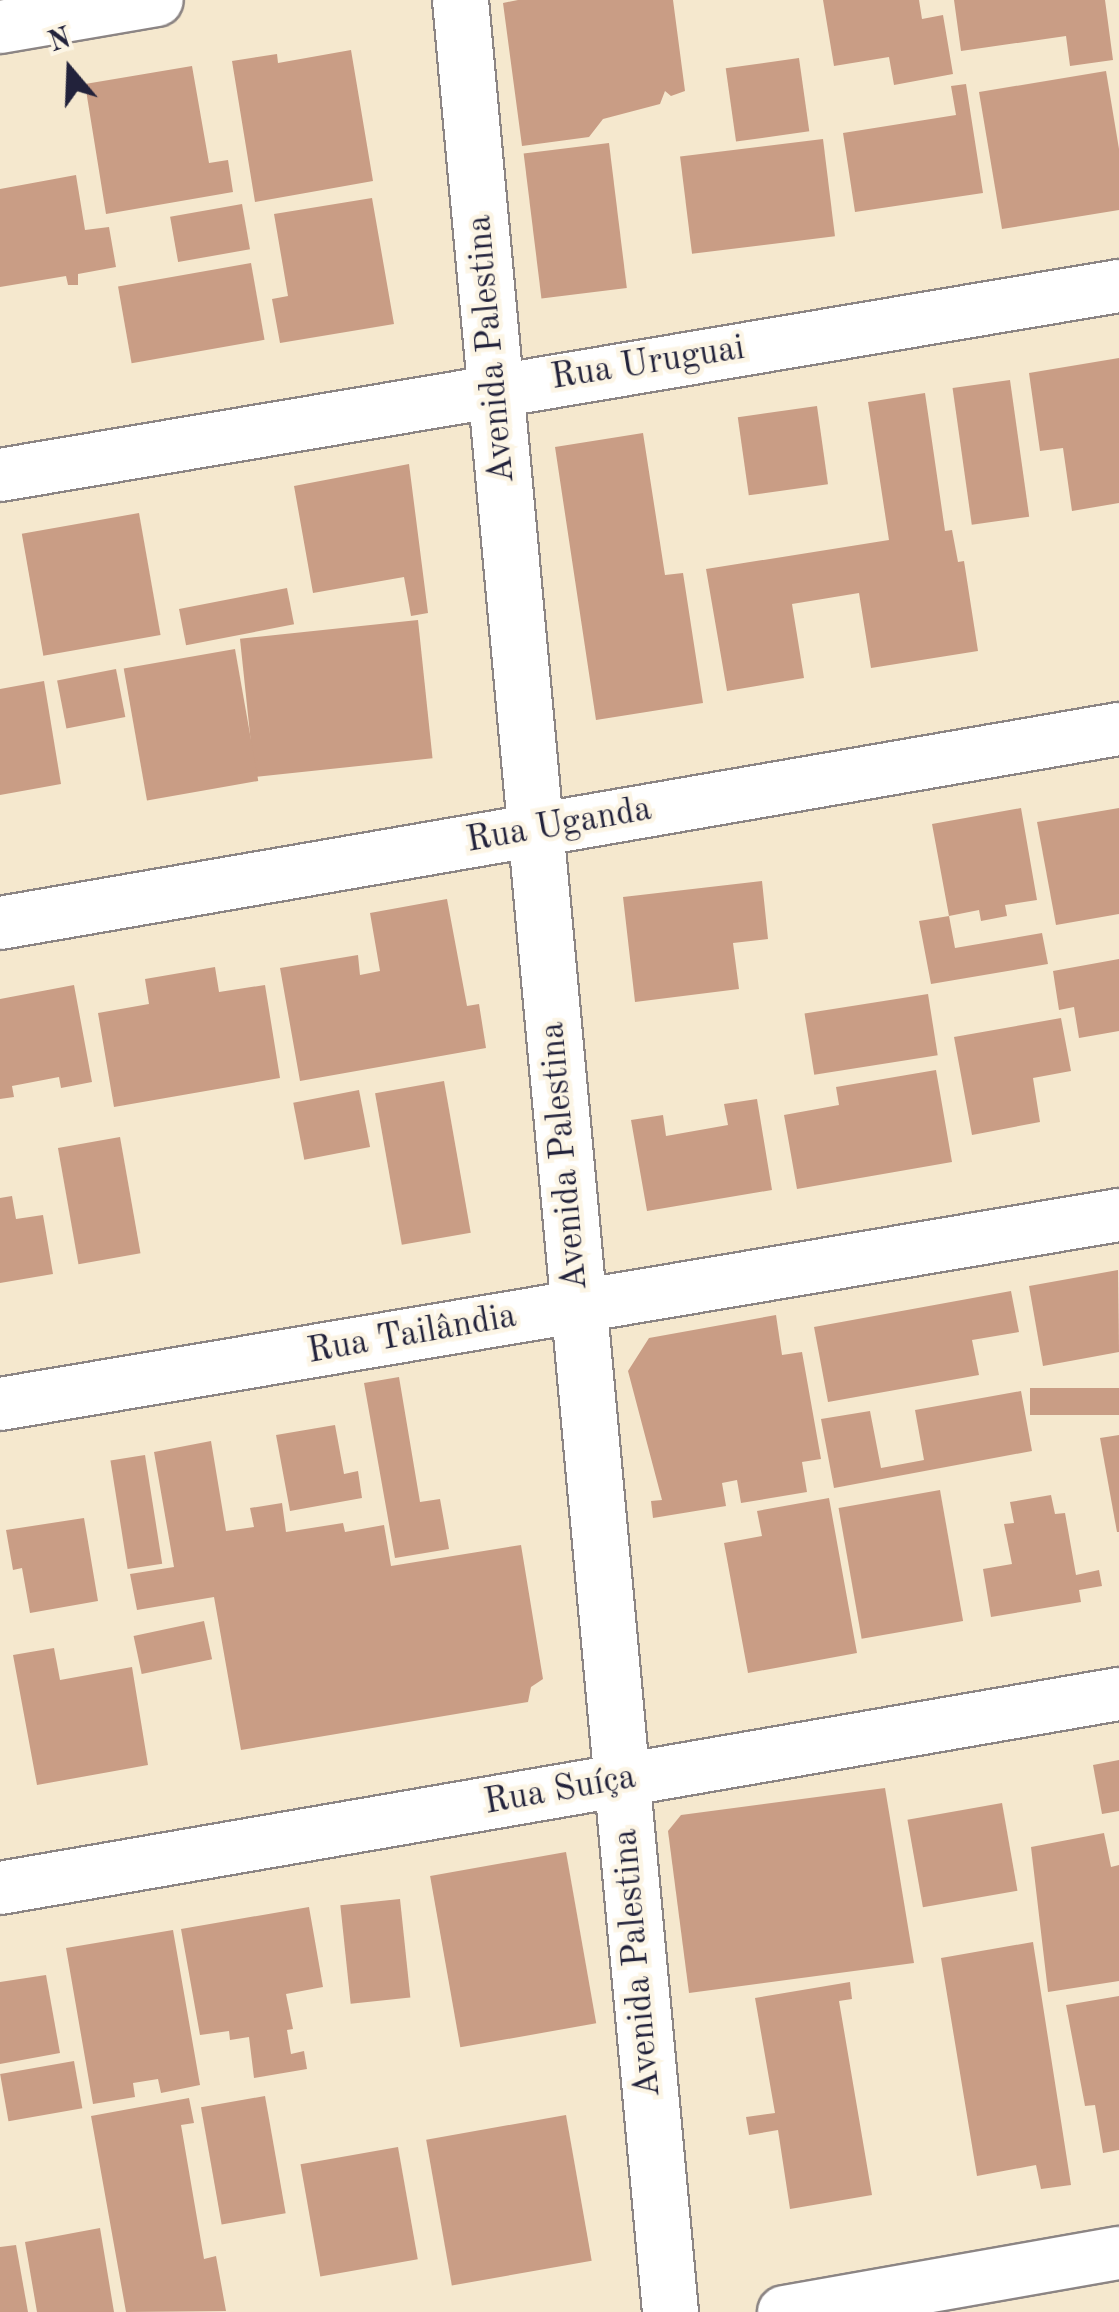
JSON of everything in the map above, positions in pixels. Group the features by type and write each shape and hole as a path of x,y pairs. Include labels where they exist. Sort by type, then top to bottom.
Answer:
{"street":[{"path":"0,27 157,0"},
{"name":"Avenida Palestina","path":"460,0 670,2312"},
{"name":"Rua Uruguai","path":"0,475 1119,286"},
{"name":"Rua Uganda","path":"0,923 1119,729"},
{"name":"Rua Tailândia","path":"0,1404 1119,1215"},
{"name":"Rua Suíça","path":"0,1888 1119,1694"},
{"path":"784,2312 1119,2253"}],"building":[{"path":"673,0 685,91 671,96 665,91 660,104 603,119 589,137 522,146 503,3"},
{"path":"823,0 919,0 922,19 943,15 953,74 894,85 889,57 834,66"},
{"path":"954,0 1105,0 1113,60 1070,66 1066,36 961,51"},
{"path":"351,50 373,181 255,202 232,61 277,54 278,63"},
{"path":"799,58 809,131 736,142 726,68"},
{"path":"192,66 209,163 228,160 233,192 106,214 85,84"},
{"path":"1106,71 1119,149 1119,210 1002,229 979,92"},
{"path":"966,84 983,193 855,212 843,133 956,115 951,86"},
{"path":"823,139 835,236 692,254 680,157"},
{"path":"609,143 627,288 541,298 524,153"},
{"path":"76,175 85,230 109,227 116,267 78,274 78,285 68,285 66,276 0,287 0,189"},
{"path":"372,198 394,324 280,343 272,299 288,296 274,214"},
{"path":"242,204 250,249 178,262 170,217"},
{"path":"251,263 265,340 132,363 118,286"},
{"path":"1119,358 1119,503 1072,511 1063,448 1040,451 1029,373"},
{"path":"1010,380 1029,517 972,525 953,388"},
{"path":"925,393 945,531 952,530 958,562 964,561 978,651 871,668 859,593 792,604 804,678 727,691 706,569 889,540 868,402"},
{"path":"817,406 828,484 749,495 738,417"},
{"path":"643,433 665,575 683,573 703,703 596,720 555,447"},
{"path":"409,464 428,613 411,616 404,577 313,593 294,486"},
{"path":"139,513 161,635 43,656 22,534"},
{"path":"287,588 294,624 186,645 179,609"},
{"path":"418,620 433,758 255,777 240,639"},
{"path":"235,649 258,781 147,801 124,669"},
{"path":"116,669 125,717 66,729 57,680"},
{"path":"44,681 61,784 0,795 0,689"},
{"path":"1021,808 1037,900 1005,905 1007,916 981,921 979,910 949,916 932,824"},
{"path":"1119,808 1119,914 1056,925 1037,822"},
{"path":"762,881 768,939 733,943 739,989 635,1002 623,897"},
{"path":"447,899 467,1006 479,1004 486,1048 300,1081 280,968 358,955 360,975 380,971 370,913"},
{"path":"949,916 955,948 1042,933 1048,964 931,984 919,921"},
{"path":"1119,959 1119,1031 1079,1038 1074,1007 1059,1010 1053,971"},
{"path":"215,967 219,992 265,985 280,1078 114,1107 98,1013 149,1004 145,979"},
{"path":"74,985 92,1082 61,1088 59,1077 12,1086 14,1097 0,1099 0,999"},
{"path":"928,994 938,1055 814,1075 805,1014"},
{"path":"1061,1018 1071,1071 1033,1078 1040,1122 972,1135 954,1037"},
{"path":"936,1070 952,1162 797,1189 784,1115 839,1105 836,1087"},
{"path":"444,1081 471,1233 402,1245 375,1093"},
{"path":"359,1090 370,1147 304,1160 293,1103"},
{"path":"757,1099 772,1190 647,1211 631,1120 663,1115 666,1136 728,1125 724,1104"},
{"path":"120,1137 140,1253 78,1264 58,1148"},
{"path":"12,1196 16,1219 43,1215 53,1274 0,1283 0,1198"},
{"path":"1118,1270 1119,1352 1043,1366 1029,1286"},
{"path":"1011,1291 1019,1332 972,1340 979,1375 828,1402 814,1327"},
{"path":"776,1315 782,1355 802,1352 821,1459 802,1462 807,1492 741,1503 737,1480 722,1483 726,1506 653,1518 651,1501 662,1500 628,1371 649,1338"},
{"path":"399,1377 420,1502 440,1499 449,1549 395,1558 364,1383"},
{"path":"1030,1388 1119,1388 1119,1415 1030,1415"},
{"path":"1021,1391 1032,1451 834,1488 821,1419 870,1411 881,1468 924,1460 915,1410"},
{"path":"335,1425 344,1474 358,1471 362,1498 290,1511 276,1435"},
{"path":"1119,1435 1119,1532 1117,1532 1100,1438"},
{"path":"211,1441 226,1531 254,1527 250,1508 282,1503 286,1532 343,1523 345,1532 384,1525 391,1566 521,1545 543,1679 531,1687 528,1702 241,1750 214,1597 137,1610 130,1574 174,1567 154,1452"},
{"path":"145,1455 162,1564 128,1569 110,1460"},
{"path":"940,1490 963,1621 862,1639 839,1508"},
{"path":"1051,1495 1055,1514 1065,1513 1076,1575 1099,1570 1102,1586 1079,1590 1081,1602 991,1617 983,1569 1012,1564 1004,1524 1014,1523 1010,1502"},
{"path":"829,1498 857,1653 748,1673 724,1543 762,1536 757,1511"},
{"path":"84,1518 98,1601 30,1613 22,1568 13,1570 6,1530"},
{"path":"204,1621 212,1659 142,1674 134,1636"},
{"path":"54,1648 60,1680 132,1667 148,1765 37,1785 13,1655"},
{"path":"1119,1760 1119,1811 1102,1814 1093,1765"},
{"path":"885,1788 914,1963 689,1993 668,1831 681,1815"},
{"path":"1002,1803 1017,1891 923,1907 907,1820"},
{"path":"1104,1833 1111,1867 1119,1865 1119,1981 1048,1992 1031,1847"},
{"path":"566,1852 596,2023 460,2047 430,1876"},
{"path":"400,1899 410,1997 351,2004 340,1905"},
{"path":"309,1907 323,1987 286,1994 293,2029 287,2030 291,2054 304,2051 307,2069 254,2078 249,2037 230,2040 229,2031 200,2035 181,1929"},
{"path":"173,1930 200,2085 161,2093 158,2079 133,2083 135,2097 93,2104 66,1948"},
{"path":"1033,1942 1071,2185 1041,2189 1036,2165 977,2176 941,1958"},
{"path":"46,1975 60,2053 0,2064 0,1982"},
{"path":"850,1982 852,1999 839,2001 872,2195 790,2209 778,2130 749,2135 746,2117 775,2113 755,1998"},
{"path":"1119,1996 1119,2150 1103,2153 1095,2105 1085,2106 1066,2005"},
{"path":"74,2061 82,2108 8,2121 0,2074"},
{"path":"265,2096 286,2213 222,2224 201,2107"},
{"path":"189,2098 194,2123 181,2125 204,2259 216,2256 226,2311 126,2312 91,2116"},
{"path":"566,2115 592,2261 452,2285 426,2140"},
{"path":"398,2147 418,2259 320,2276 301,2164"},
{"path":"100,2228 114,2312 37,2312 25,2242"},
{"path":"16,2245 28,2312 0,2312 0,2247"}]}
